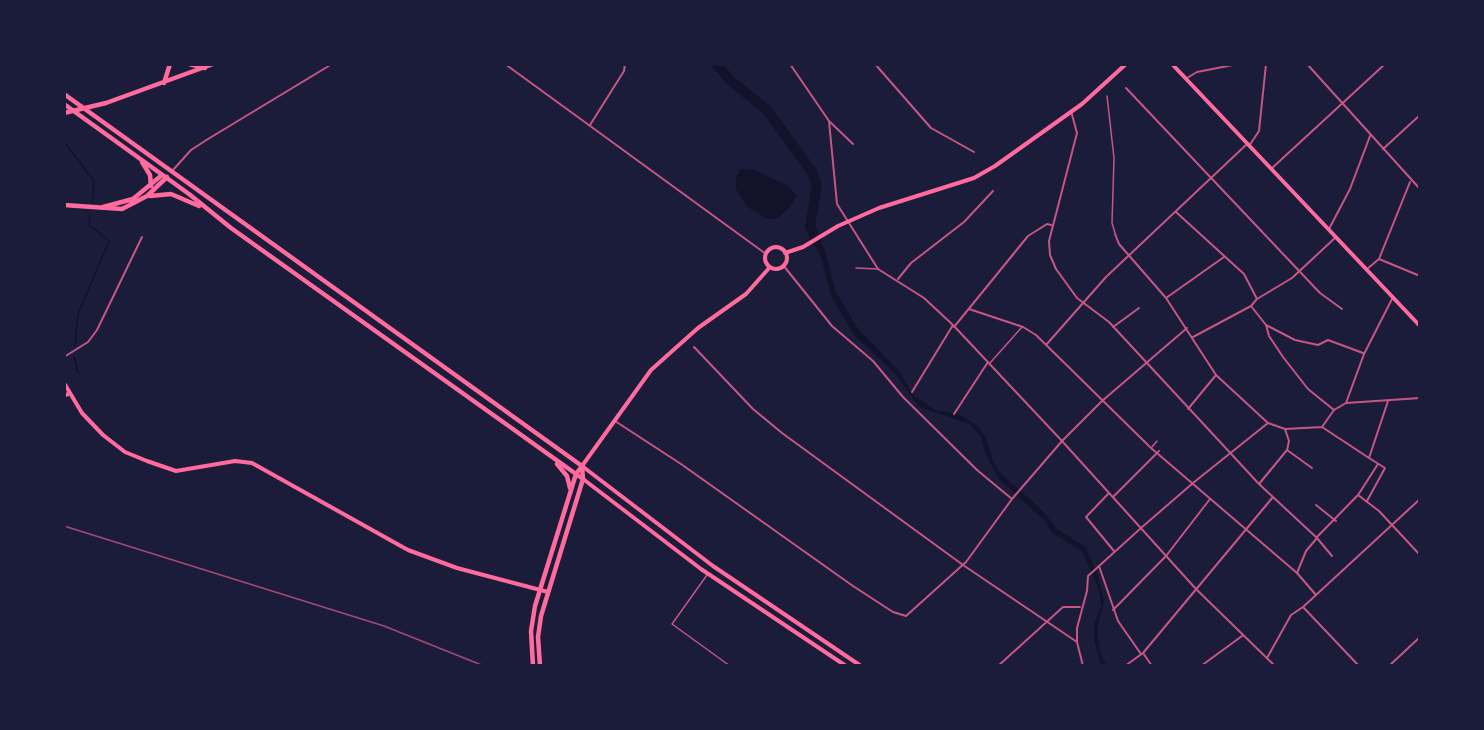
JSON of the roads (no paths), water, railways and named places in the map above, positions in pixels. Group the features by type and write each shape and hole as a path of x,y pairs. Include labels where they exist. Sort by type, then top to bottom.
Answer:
{"highway":[{"path":"164,83 170,64"},
{"path":"189,64 205,68"},
{"path":"64,113 106,103 213,64"},
{"path":"64,94 582,466"},
{"path":"67,106 210,212 560,465 583,479"},
{"path":"140,159 150,175 151,186"},
{"path":"100,208 126,202 171,172"},
{"path":"64,205 122,209 147,196 164,177"},
{"path":"147,196 171,194 189,200 210,212"},
{"path":"560,465 567,476 570,492"},
{"path":"532,666 531,631 539,590 576,474 582,466"},
{"path":"540,666 538,637 548,592 583,479 582,466"}],"main road":[{"path":"785,253 811,243 847,222 919,194 974,178 995,166 1071,111 1126,64"},
{"path":"1172,64 1419,326"},
{"path":"775,247 785,253 786,259 778,268 770,267 766,261 766,254 775,247"},
{"path":"770,267 746,294 698,328 651,370 582,466 720,571 861,666"},
{"path":"64,383 82,412 103,435 126,452 147,462 176,471 235,461 252,463 408,550 457,567 548,592"},
{"path":"64,396 70,393"},
{"path":"583,479 708,574 846,666"}],"street":[{"path":"171,172 191,150 332,64"},
{"path":"505,64 766,254"},
{"path":"590,125 624,71 625,64"},
{"path":"790,64 830,121 853,144"},
{"path":"875,64 931,128 974,152"},
{"path":"1186,79 1197,72 1238,64"},
{"path":"1306,64 1419,189"},
{"path":"1271,169 1385,64"},
{"path":"1046,345 1082,303 1248,145 1259,131 1265,65"},
{"path":"1126,88 1326,299 1341,309"},
{"path":"1071,111 1077,133 1052,225 1049,249 1052,262 1064,282 1082,303 1113,327 1259,484 1317,538 1332,556"},
{"path":"1383,149 1419,115"},
{"path":"830,121 837,204 878,269 898,279 924,298 953,326 1062,441 1196,589 1275,666"},
{"path":"1329,229 1350,189 1370,136"},
{"path":"1367,269 1379,259 1411,180"},
{"path":"898,279 911,262 964,222 993,191"},
{"path":"1176,212 1244,274 1257,299"},
{"path":"912,392 953,326 1029,236 1047,224 1052,225"},
{"path":"1115,234 1119,244 1166,298 1216,375 1268,423 1285,429 1322,427 1385,468 1367,501"},
{"path":"64,357 88,342 97,330 142,237"},
{"path":"1193,337 1251,306 1257,299 1300,272 1336,237"},
{"path":"1166,298 1224,257"},
{"path":"1379,259 1419,276"},
{"path":"783,265 832,326 873,361 903,397 977,470 1012,499"},
{"path":"1346,403 1364,354 1393,297"},
{"path":"1251,306 1266,325 1283,357 1308,389 1334,410"},
{"path":"1113,327 1139,308"},
{"path":"969,309 1023,327 1046,345 1151,448 1159,452 1297,573 1316,595"},
{"path":"1266,325 1295,340 1318,345 1328,340 1364,354"},
{"path":"613,420 681,464 849,584 902,617 911,614 963,565 1012,499 1062,441 1102,401 1187,328"},
{"path":"694,347 764,418 963,565 1077,642"},
{"path":"954,414 989,362"},
{"path":"1188,409 1216,375"},
{"path":"1322,427 1334,410 1346,403 1419,398"},
{"path":"1369,458 1388,401"},
{"path":"1083,666 1077,642 1081,607 1090,574 1193,483 1268,423"},
{"path":"1259,484 1287,450 1289,441 1285,429"},
{"path":"1287,450 1312,468"},
{"path":"1113,497 1159,452"},
{"path":"1297,573 1306,551 1358,495 1378,464"},
{"path":"1110,493 1086,517 1114,551"},
{"path":"1358,495 1392,525 1419,555"},
{"path":"1125,666 1142,653 1273,497"},
{"path":"1113,610 1166,556 1210,499"},
{"path":"1267,658 1291,615 1303,607 1419,499"},
{"path":"1316,506 1336,521"},
{"path":"1098,567 1113,610 1152,666"},
{"path":"998,666 1063,608 1081,607"},
{"path":"1303,607 1359,666"},
{"path":"1201,666 1242,636"},
{"path":"1389,666 1419,637"},
{"path":"1267,666 1271,661"}],"lane":[{"path":"1107,96 1114,158 1112,223 1115,234"},
{"path":"856,268 878,269"},
{"path":"989,362 1023,327"},
{"path":"1151,448 1158,441"},
{"path":"708,574 672,624 730,666"}],"waterway":[{"path":"716,64 731,81 767,110 812,172 817,185 810,226 817,242"},
{"path":"64,142 94,181 92,203"},
{"path":"75,346 78,314 109,241 89,225 90,216"},
{"path":"74,357 78,373"}],"railway":[{"path":"64,526 384,626 484,666"}]}
